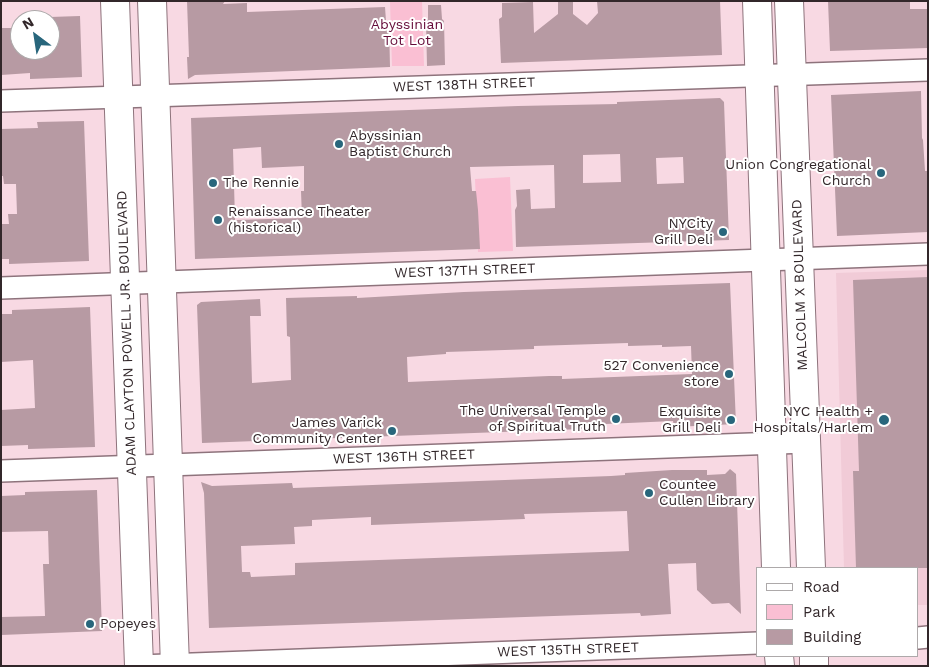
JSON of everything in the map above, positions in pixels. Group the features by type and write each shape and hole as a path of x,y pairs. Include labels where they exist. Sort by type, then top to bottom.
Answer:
{"main road":[{"name":"ADAM CLAYTON POWELL JR. BOULEVARD","path":"115,1 139,666"},
{"path":"152,1 175,665"},
{"path":"757,1 776,567"},
{"name":"MALCOLM X BOULEVARD","path":"789,1 810,567"}],"street":[{"name":"WEST 138TH STREET","path":"1,101 928,70"},
{"name":"WEST 137TH STREET","path":"1,288 928,254"},
{"name":"WEST 136TH STREET","path":"1,471 806,442"},
{"name":"WEST 135TH STREET","path":"139,666 756,643"}],"shaded area":[{"name":"NYC Health + Hospitals/Harlem","path":"928,270 928,605 919,605 919,567 844,567 836,273"}],"green space":[{"name":"Abyssinian Tot Lot","path":"390,1 422,1 424,66 392,66"},
{"path":"510,177 513,251 478,252 475,179"}],"building":[{"path":"187,1 225,1 223,4 247,3 247,12 385,7 386,21 389,23 390,67 195,75 188,79"},
{"path":"558,1 573,1 573,14 587,25 598,13 597,1 720,1 722,55 501,63 499,19 502,17 502,3 533,2 534,33 558,14"},
{"path":"828,1 910,1 910,9 928,9 928,48 830,51"},
{"path":"428,5 441,5 442,19 444,21 445,65 427,66 426,22 428,19"},
{"path":"80,16 82,77 30,79 30,73 1,75 1,28 10,28 10,60 60,60 60,17"},
{"path":"921,91 922,138 925,171 928,171 928,232 837,236 831,95"},
{"path":"720,98 724,102 729,240 516,247 516,190 530,189 531,209 555,208 554,165 470,167 472,191 476,191 480,249 195,259 191,118 617,104 617,102","holes":["261,147 262,168 304,166 304,191 301,191 302,218 235,220 233,149","620,154 621,182 583,183 583,155","683,157 684,183 657,184 656,158"]},
{"path":"84,121 89,261 9,264 9,259 1,259 1,224 9,224 8,214 17,214 16,184 4,184 3,176 1,176 1,129 38,128 37,122"},
{"name":"NYC Health + Hospitals/Harlem","path":"928,277 928,568 856,567 853,471 859,471 853,280"},
{"path":"730,283 736,424 674,427 673,421 583,425 583,429 202,443 197,305 201,302 260,299 261,316 250,316 252,383 291,380 290,337 287,336 286,298 357,296 357,298 464,292","holes":["628,343 628,346 691,346 692,374 562,379 562,376 549,376 408,382 407,357 446,354 446,352 534,349 534,346"]},
{"path":"90,307 95,447 28,449 28,445 1,446 1,410 35,408 33,360 1,362 1,314 12,314 12,310"},
{"path":"730,469 736,474 741,614 729,603 712,604 697,590 696,563 668,564 671,614 641,616 640,613 209,628 204,493 201,482 212,486 292,483 293,488 611,476 625,475 625,473 672,470 707,470 707,475 725,474","holes":["627,511 629,551 295,563 295,575 251,577 250,572 242,572 241,546 295,544 294,527 312,526 312,520 371,517 371,525 525,519 524,514"]},
{"path":"97,490 102,631 1,635 1,617 45,616 43,564 49,564 48,531 1,532 1,496 25,495 25,492"}],"place":[{"name":"Abyssinian Baptist Church","path":"339,144"},
{"name":"Union Congregational Church","path":"881,173"},
{"name":"The Rennie","path":"213,183"},
{"name":"Renaissance Theater (historical)","path":"218,220"},
{"name":"NYCity Grill Deli","path":"723,232"},
{"name":"527 Convenience store","path":"729,374"},
{"name":"The Universal Temple of Spiritual Truth","path":"616,419"},
{"name":"Exquisite Grill Deli","path":"731,420"},
{"name":"NYC Health + Hospitals/Harlem","path":"884,420"},
{"name":"James Varick Community Center","path":"392,431"},
{"name":"Countee Cullen Library","path":"649,493"},
{"name":"Popeyes","path":"90,624"}]}
